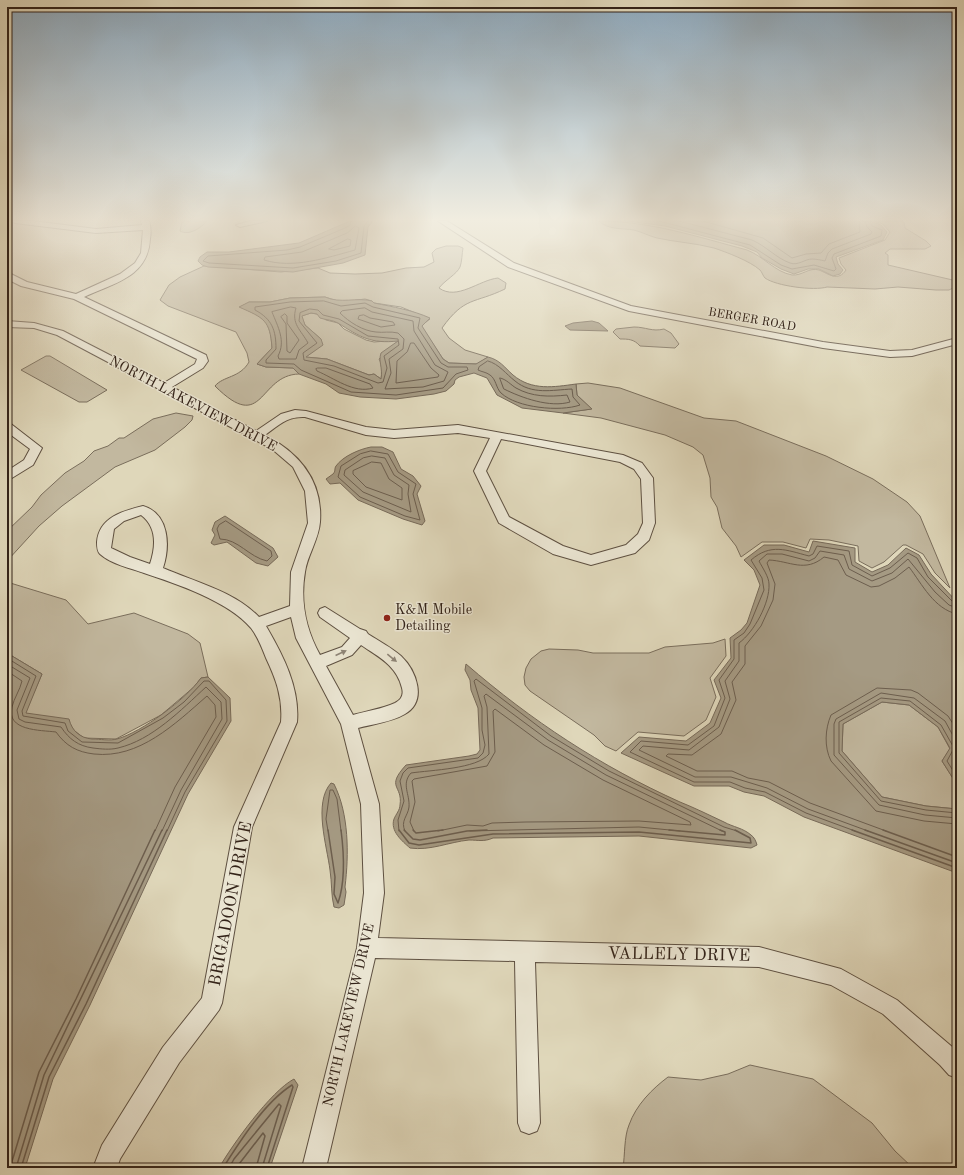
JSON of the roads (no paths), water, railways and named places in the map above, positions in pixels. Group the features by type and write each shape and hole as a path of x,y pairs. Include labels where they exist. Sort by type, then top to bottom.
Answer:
{"street":[{"path":"7,276 24,284 78,297 202,357 203,361 199,366 164,388"},
{"path":"78,297 123,276"},
{"name":"BERGER ROAD","path":"541,276 629,308 823,345 890,354 912,354 957,341"},
{"name":"NORTH LAKEVIEW DRIVE","path":"7,324 28,324 60,333 276,446 298,465 311,491 314,523 298,572 297,609 303,638 349,723 370,804 374,893 367,948 314,1168"},
{"path":"256,436 286,416 295,413 306,414 366,431 387,434 458,429 497,435 623,459 638,466 647,478 649,523 644,537 630,549 591,560 558,550 504,520 480,471 497,435"},
{"path":"7,427 36,448 29,462 7,477"},
{"name":"BRIGADOON DRIVE","path":"105,1168 110,1153 171,1055 212,1003 243,827 289,722 291,712 291,706 281,671 256,624 235,606 214,594 125,561 104,550 103,538 108,527 120,518 129,514 143,510 149,514 157,524 161,536 159,559 155,571"},
{"path":"256,624 297,609"},
{"path":"325,613 361,635 396,661 407,677 411,693 408,702 400,708 349,723"},
{"path":"317,663 347,651 361,635"},
{"name":"VALLELY DRIVE","path":"367,948 759,957 834,976 890,1007 948,1057 957,1067"},
{"path":"525,951 528,1123"}],"water":[{"path":"325,297 337,300 366,300 423,315 430,318 422,326 443,359 449,363 476,364 488,357 499,362 513,375 528,384 551,387 576,384 577,395 592,409 563,413 522,408 497,395 487,378 474,373 459,377 446,391 396,399 360,397 339,393 326,384 299,374 293,368 266,367 257,364 272,348 270,331 260,317 239,307 249,302 270,302 290,298","holes":["311,313 317,314 320,318 336,322 360,336 380,341 398,341 381,353 381,379 374,374 369,375 327,359 306,357 323,345 321,339 305,325 302,316"]},
{"path":"592,321 599,323 608,331 570,330 565,326 573,323"},
{"path":"382,447 393,452 401,469 413,476 421,486 417,494 425,521 422,525 403,519 358,500 340,483 330,484 326,479 333,474 339,462 347,456 362,449"},
{"path":"225,516 273,548 278,557 268,566 256,563 227,542 214,545 211,543 215,535 212,530 215,522"},
{"path":"813,541 855,548 855,562 872,572 888,565 906,548 919,555 931,574 957,602 957,795 954,780 942,761 950,748 938,727 909,705 882,702 843,724 842,751 882,797 926,806 957,809 957,873 804,817 764,796 744,792 729,786 694,786 621,753 639,737 686,741 710,723 721,698 714,680 731,658 730,638 741,630 747,623 760,585 754,570 744,560 764,545 784,545 809,552"},
{"path":"7,653 42,674 26,713 69,719 74,730 84,737 114,740 127,735 163,714 185,695 201,678 208,677 230,698 231,721 188,794 90,1005 53,1079 25,1168 7,1168"},
{"path":"466,664 516,705 595,758 651,788 745,831 753,837 757,845 751,848 639,836 493,838 462,841 417,849 410,848 395,832 393,823 400,807 400,798 396,782 400,773 406,765 469,756 477,754 480,750 478,708 471,690 470,680 465,670"},
{"path":"331,783 334,784 343,808 347,834 346,892 344,905 339,908 334,907 333,902 322,813 326,791"},
{"path":"294,1079 298,1085 270,1168 219,1168 253,1119 274,1095"}],"place":[{"name":"K&M Mobile Detailing","path":"387,618"}]}
